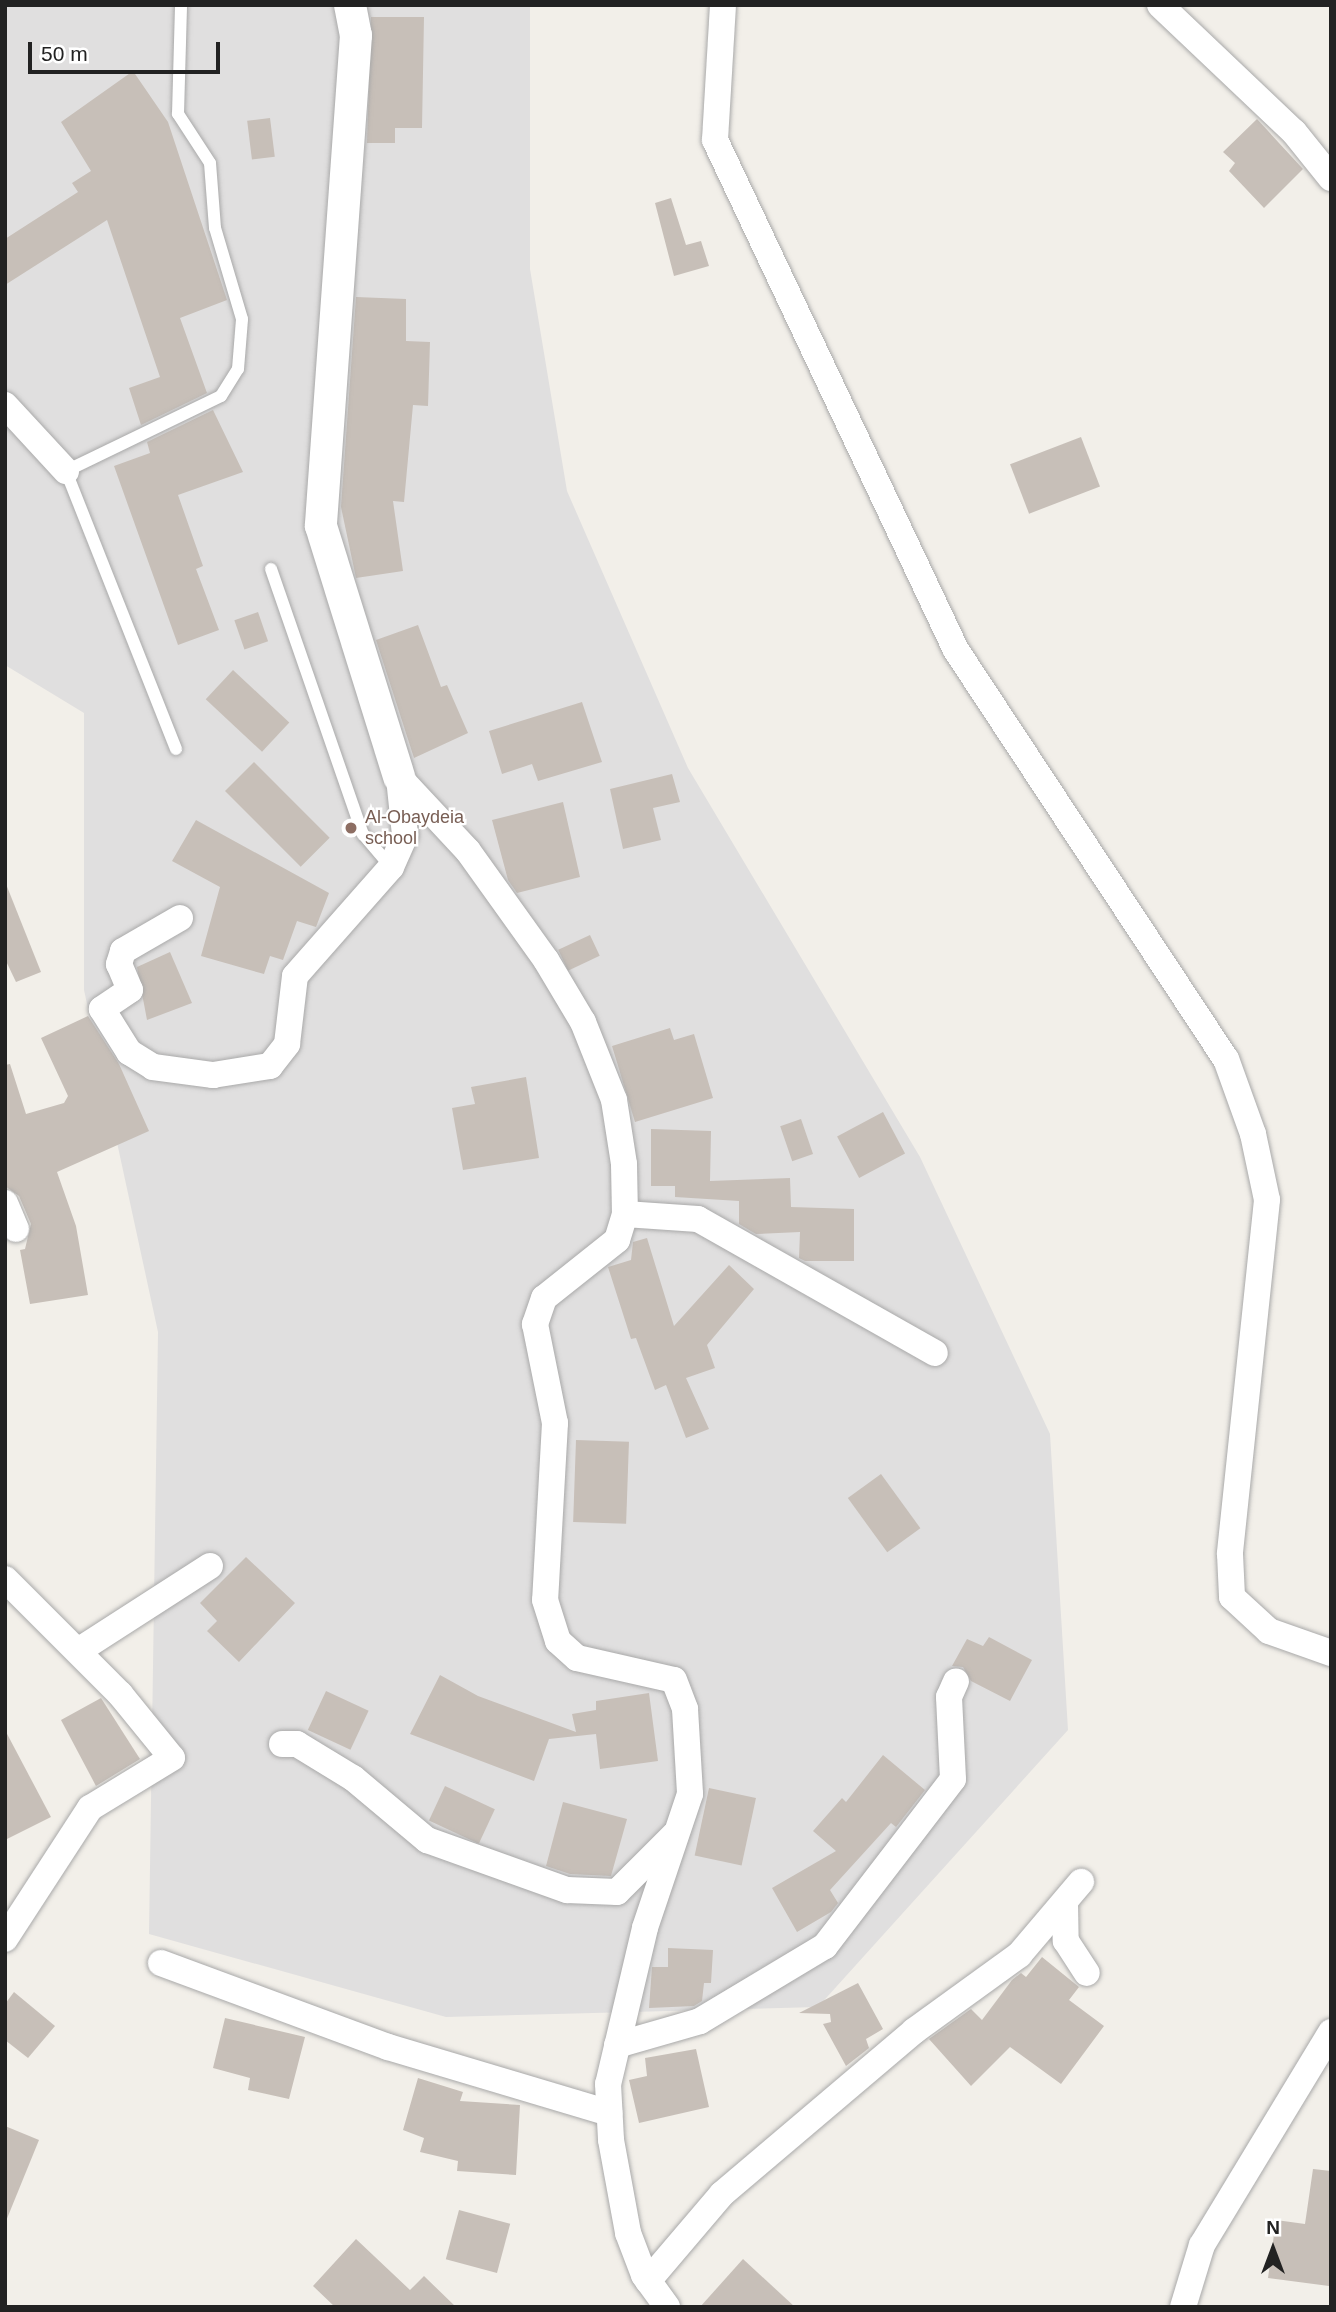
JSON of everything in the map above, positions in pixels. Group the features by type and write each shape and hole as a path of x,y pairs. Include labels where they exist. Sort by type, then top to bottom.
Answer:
{"street":[{"path":"180,918 123,951 119,964 130,990 102,1009 129,1052 153,1067 181,1073 251,1073 282,1056 295,976 391,867 405,835 399,776 321,526 356,35 350,5"},
{"path":"723,5 715,140 950,638 1226,1059 1253,1134 1267,1200 1230,1554 1232,1597 1269,1631 1331,1653"},
{"path":"1160,5 1294,131 1331,178"},
{"path":"5,405 66,471"},
{"path":"399,776 468,851 583,1022 614,1100 625,1214 607,1252 553,1290 538,1308 537,1340 555,1423 546,1607 558,1641 577,1658 659,1674 674,1680 682,1692 691,1794 645,1928 608,2084 609,2113 628,2233 648,2281 667,2307"},
{"path":"5,1203 16,1229"},
{"path":"625,1214 698,1219 935,1353"},
{"path":"78,1651 211,1566"},
{"path":"5,1579 78,1651 172,1758 90,1808 9,1924"},
{"path":"617,2045 700,2021 825,1946 959,1773 949,1697 956,1681"},
{"path":"282,1744 297,1744 353,1778 427,1840 567,1890 617,1892 678,1831"},
{"path":"648,2281 722,2194 914,2031 1019,1955 1073,1892 1066,1941 1087,1973"},
{"path":"161,1964 388,2047 609,2113"},
{"path":"1183,2307 1202,2245 1331,2032"}],"lane":[{"path":"176,749 66,471 221,396 238,369 242,319 215,228 210,163 178,114 181,5"},
{"path":"271,569 363,834 391,867"}],"shaded area":[{"path":"5,5 530,5 530,269 567,491 688,768 920,1157 1050,1434 1068,1730 818,2007 446,2017 149,1934 158,1332 84,990 84,713 5,665"}],"building":[{"path":"371,17 424,17 422,128 395,128 395,143 367,143"},
{"path":"133,71 168,122 227,300 180,318 207,393 141,425 129,388 160,377 107,220 5,285 5,239 78,192 72,183 91,171 61,122"},
{"path":"270,118 275,157 252,160 247,121"},
{"path":"1257,119 1303,169 1264,208 1229,171 1235,163 1223,152"},
{"path":"671,198 686,245 701,241 709,266 674,276 655,203"},
{"path":"356,297 406,299 406,341 430,342 428,406 413,405 404,502 393,501 403,571 356,578 341,507"},
{"path":"213,410 243,472 178,495 203,566 196,569 219,630 178,645 114,466 150,453 147,442"},
{"path":"1081,437 1100,486 1029,514 1010,464"},
{"path":"258,612 268,641 244,649 234,620"},
{"path":"418,625 441,687 447,685 468,733 414,758 376,640"},
{"path":"233,670 289,723 262,752 206,699"},
{"path":"582,702 602,762 538,781 532,764 502,774 489,731"},
{"path":"254,762 330,838 301,867 225,791"},
{"path":"672,774 680,802 653,808 661,840 623,849 610,789"},
{"path":"563,802 580,877 517,893 508,880 492,820"},
{"path":"196,820 329,893 316,927 297,921 283,960 270,956 264,974 201,956 220,887 172,861"},
{"path":"6,884 41,972 16,982 5,959"},
{"path":"590,935 600,956 568,971 558,950"},
{"path":"170,952 192,1003 147,1020 137,967"},
{"path":"88,1016 119,1064 149,1131 57,1172 76,1226 88,1295 30,1304 20,1250 25,1249 31,1224 19,1196 5,1186 5,1065 10,1064 26,1114 64,1103 68,1096 41,1038"},
{"path":"670,1028 674,1040 694,1034 713,1098 635,1122 612,1046"},
{"path":"526,1077 539,1158 463,1170 452,1108 475,1104 471,1087"},
{"path":"883,1112 905,1153 859,1178 837,1136"},
{"path":"801,1119 813,1154 792,1161 780,1126"},
{"path":"651,1129 711,1131 710,1181 790,1178 791,1207 854,1209 854,1261 805,1261 799,1258 800,1232 756,1234 739,1224 739,1201 675,1197 675,1186 651,1186"},
{"path":"647,1238 674,1326 729,1265 754,1289 707,1345 715,1368 686,1378 709,1429 686,1438 666,1385 655,1390 636,1338 631,1339 608,1267 631,1260 633,1242"},
{"path":"576,1440 629,1442 626,1524 573,1522"},
{"path":"881,1474 920,1528 887,1552 848,1498"},
{"path":"246,1557 295,1603 239,1662 207,1631 217,1621 200,1603"},
{"path":"989,1637 1032,1660 1010,1701 971,1681 963,1667 952,1666 967,1639 983,1646"},
{"path":"440,1675 478,1696 576,1732 572,1714 596,1710 596,1701 649,1693 658,1761 600,1769 596,1734 549,1739 534,1781 410,1734"},
{"path":"326,1691 369,1711 350,1750 308,1730"},
{"path":"101,1698 140,1759 96,1786 61,1720"},
{"path":"5,1730 51,1817 5,1840"},
{"path":"883,1755 925,1790 896,1827 891,1823 830,1890 838,1903 831,1912 797,1932 772,1888 836,1851 813,1831 842,1798 846,1802"},
{"path":"445,1786 495,1809 479,1844 429,1820"},
{"path":"709,1788 756,1798 742,1865 695,1855"},
{"path":"563,1802 627,1819 611,1876 570,1874 546,1866"},
{"path":"668,1948 713,1950 711,1983 704,1983 702,2001 694,2006 649,2008 652,1967 668,1967"},
{"path":"1042,1957 1079,1987 1069,2000 1104,2026 1061,2084 1010,2047 971,2086 929,2039 971,2009 982,2020 1012,1980 1021,1973 1026,1977"},
{"path":"858,1983 883,2029 866,2039 869,2048 846,2066 823,2024 831,2022 830,2014 799,2013"},
{"path":"14,1992 55,2026 28,2058 5,2040 5,2004"},
{"path":"225,2018 305,2037 289,2099 248,2090 250,2078 213,2068"},
{"path":"696,2049 709,2107 639,2123 629,2080 647,2076 645,2058"},
{"path":"418,2078 463,2092 460,2101 520,2105 516,2175 457,2171 458,2161 420,2152 424,2138 403,2130"},
{"path":"5,2126 39,2140 6,2221 5,2221"},
{"path":"1313,2169 1331,2171 1329,2286 1268,2278 1276,2220 1305,2224"},
{"path":"459,2210 510,2224 497,2273 446,2259"},
{"path":"356,2239 410,2290 424,2276 456,2307 335,2307 313,2286"},
{"path":"743,2259 795,2307 700,2307"}],"place":[{"name":"Al-Obaydeia school","path":"351,828"}]}
